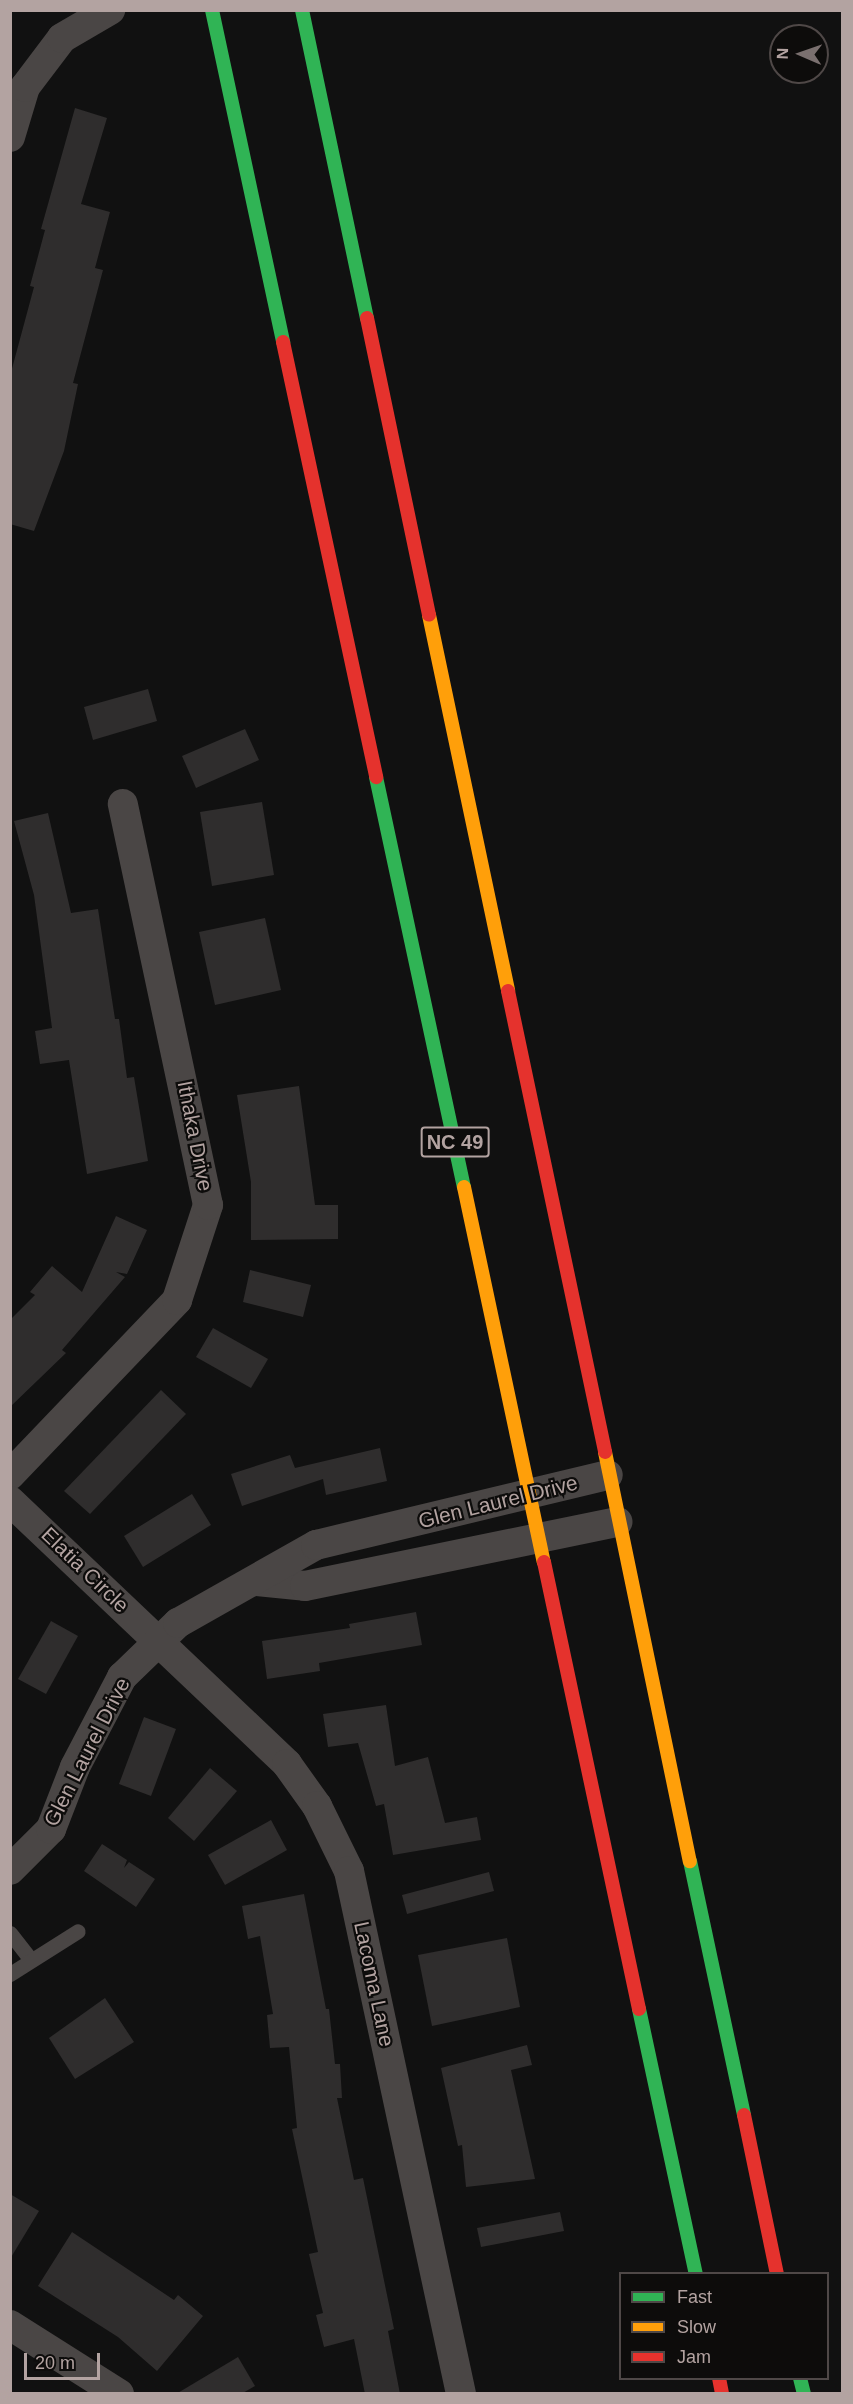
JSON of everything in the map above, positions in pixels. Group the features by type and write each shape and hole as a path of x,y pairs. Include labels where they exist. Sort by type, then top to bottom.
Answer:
{"highway":[{"name":"NC 49","path":"212,10 696,2272"},
{"path":"302,10 777,2272"}],"street":[{"path":"10,137 25,87 62,38 110,10"},
{"name":"Ithaka Drive","path":"10,1475 177,1300 208,1205 123,804"},
{"name":"Glen Laurel Drive","path":"10,1870 51,1829 75,1767 122,1677 178,1623 257,1581 316,1545 608,1475"},
{"name":"Elatia Circle","path":"10,1501 159,1639"},
{"name":"Glen Laurel Drive","path":"257,1581 305,1586 618,1522"},
{"name":"Lacoma Lane","path":"159,1639 287,1764 317,1806 350,1871 461,2394"},
{"path":"10,2325 119,2394"}],"lane":[{"path":"10,1974 78,1931"},
{"path":"10,1933 31,1959"}],"building":[{"path":"75,108 107,118 81,204 110,212 95,268 103,270 73,383 78,384 64,451 34,531 10,524 10,376 34,287 30,286 45,230 41,229"},
{"path":"148,689 157,721 93,740 84,707"},
{"path":"245,729 259,760 196,788 182,756"},
{"path":"262,802 274,875 212,886 200,812"},
{"path":"48,813 71,913 98,909 115,1019 119,1019 127,1078 134,1077 148,1161 87,1174 69,1060 40,1064 35,1031 52,1028 34,895 14,821"},
{"path":"265,918 281,990 215,1005 199,932"},
{"path":"299,1086 315,1205 338,1205 338,1239 251,1240 251,1182 237,1095"},
{"path":"116,1216 147,1230 127,1274 116,1272 125,1277 62,1350 66,1353 10,1407 10,1320 35,1295 30,1292 52,1266 82,1292"},
{"path":"250,1270 311,1285 303,1317 243,1302"},
{"path":"213,1328 268,1359 251,1388 196,1357"},
{"path":"161,1390 186,1414 90,1514 64,1491"},
{"path":"380,1448 387,1481 326,1495 323,1479 242,1506 231,1474 290,1455 295,1468"},
{"path":"192,1494 211,1525 143,1567 124,1536"},
{"path":"416,1612 422,1645 319,1663 320,1671 267,1679 262,1641 350,1628 349,1624"},
{"path":"51,1621 78,1636 46,1694 18,1679"},
{"path":"386,1705 395,1766 428,1757 445,1823 477,1817 481,1840 393,1855 384,1804 376,1806 358,1743 328,1747 323,1714"},
{"path":"144,1717 176,1729 151,1796 119,1784"},
{"path":"210,1768 237,1791 194,1841 168,1818"},
{"path":"271,1820 287,1850 225,1885 208,1855"},
{"path":"102,1844 127,1860 124,1868 129,1862 155,1879 136,1907 84,1871"},
{"path":"489,1872 494,1891 407,1914 402,1895"},
{"path":"304,1894 326,2009 329,2009 335,2064 340,2064 342,2098 337,2098 354,2180 363,2178 394,2329 388,2331 400,2394 365,2394 354,2339 324,2347 316,2315 323,2313 309,2254 318,2252 292,2129 297,2128 289,2047 270,2048 267,2015 273,2014 260,1936 248,1939 242,1906"},
{"path":"507,1938 520,2007 432,2026 418,1955"},
{"path":"105,1998 134,2042 75,2079 49,2038"},
{"path":"527,2045 532,2065 511,2070 535,2179 466,2187 462,2145 458,2146 441,2068"},
{"path":"10,2194 39,2211 10,2259"},
{"path":"560,2212 564,2231 481,2247 477,2228"},
{"path":"72,2232 174,2300 178,2295 203,2316 157,2371 118,2337 38,2286"},
{"path":"238,2357 255,2386 241,2394 176,2394"}],"traffic: fast":[{"path":"212,10 283,342"},
{"path":"302,10 367,318"},
{"path":"376,777 464,1187"},
{"path":"690,1861 744,2115"},
{"path":"639,2009 696,2272"},
{"path":"800,2380 804,2394"}],"traffic: slow":[{"path":"429,615 508,991"},
{"path":"464,1187 544,1562"},
{"path":"605,1452 690,1861"}],"traffic: jam":[{"path":"367,318 429,615"},
{"path":"283,342 376,777"},
{"path":"508,991 605,1452"},
{"path":"544,1562 639,2009"},
{"path":"744,2115 777,2272"},
{"path":"719,2380 722,2394"}]}
